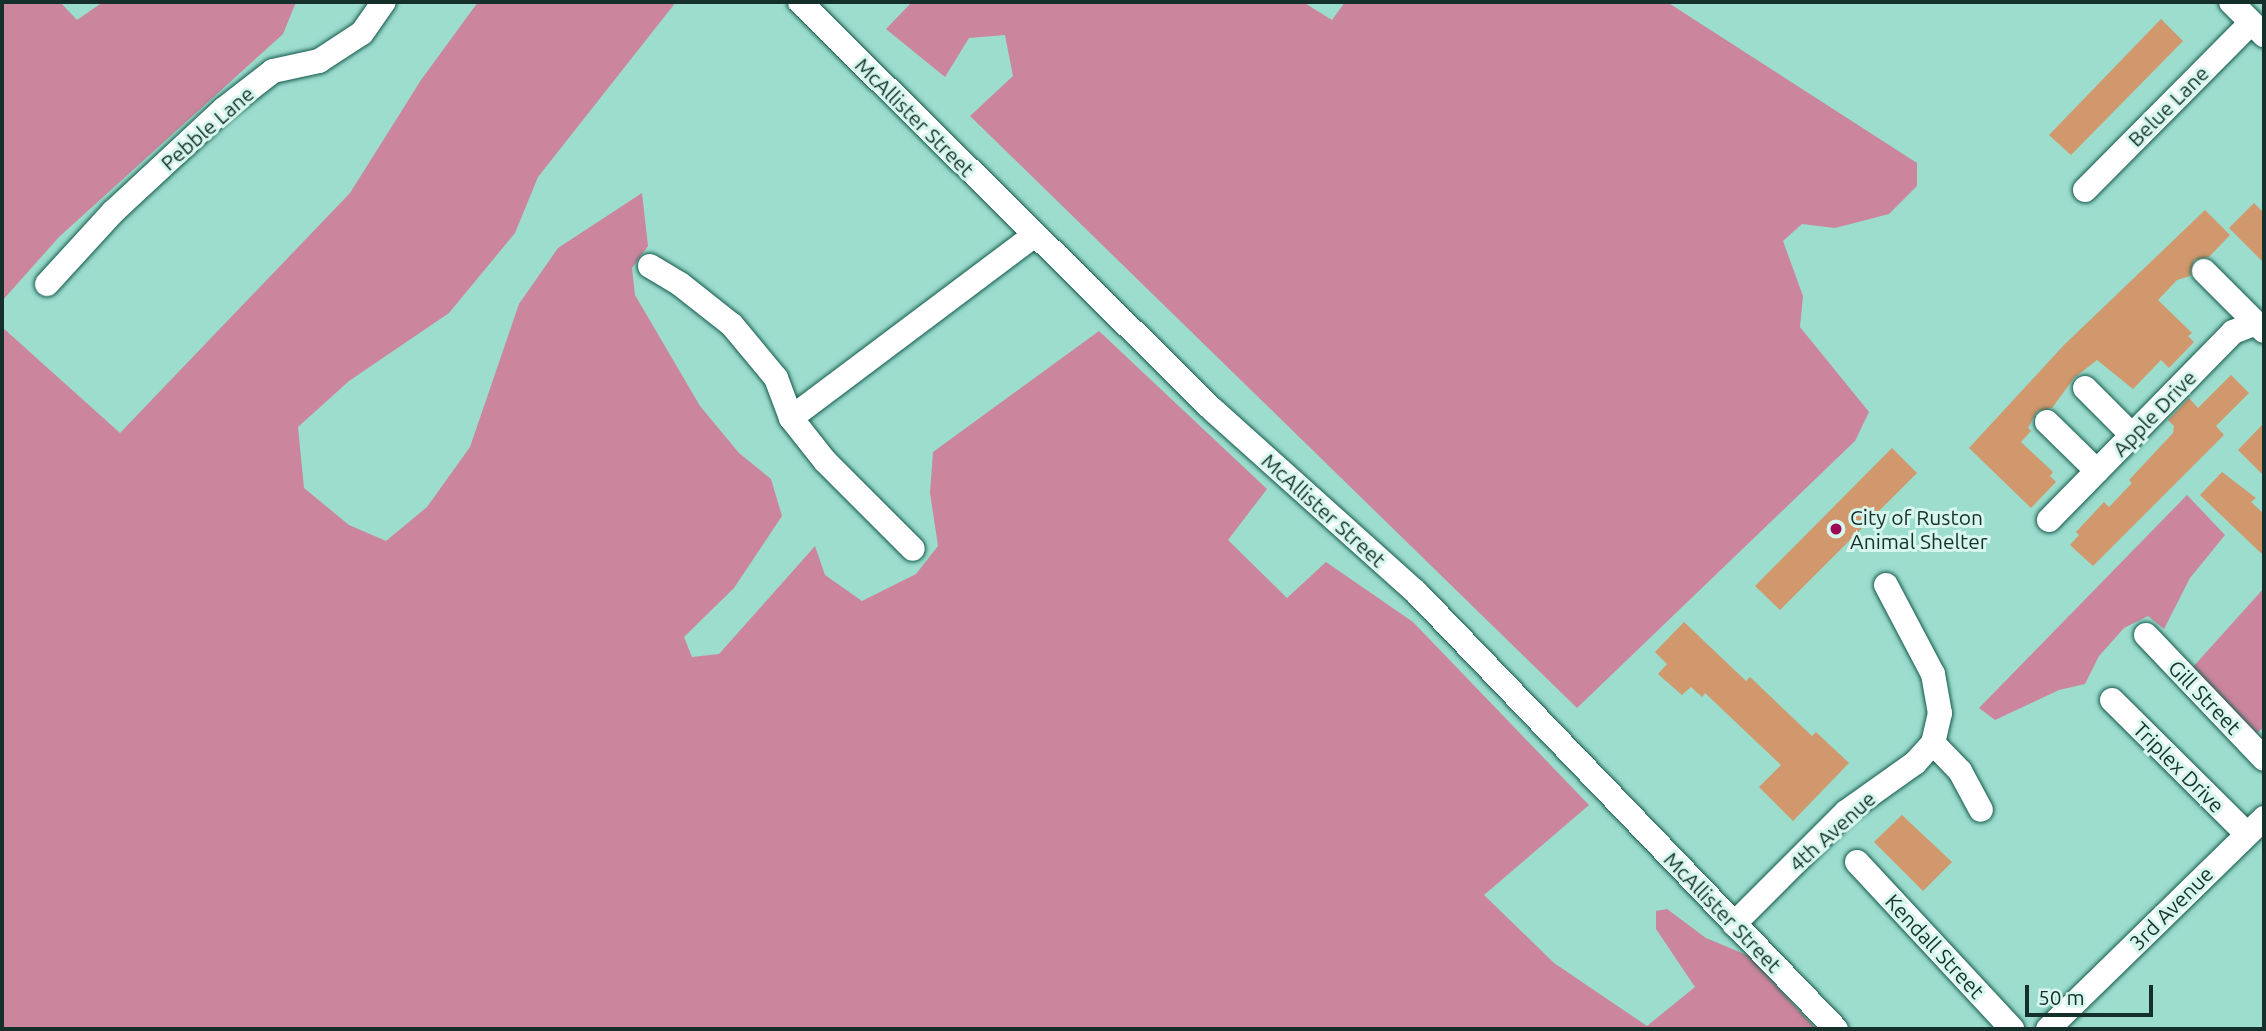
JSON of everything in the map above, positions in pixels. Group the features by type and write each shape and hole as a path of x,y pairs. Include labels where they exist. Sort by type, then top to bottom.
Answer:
{"street":[{"name":"Pebble Lane","path":"47,284 113,212 223,109 273,71 319,61 362,33 384,2"},
{"name":"McAllister Street","path":"800,2 1213,410 1416,592 1836,1029"},
{"path":"2231,2 2258,29"},
{"name":"Belue Lane","path":"2085,190 2258,29"},
{"path":"792,418 1035,236"},
{"path":"650,266 680,284 732,325 776,378 792,418 825,461 913,549"},
{"path":"2204,271 2260,327"},
{"name":"Apple Drive","path":"2049,520 2233,332 2260,327"},
{"path":"2085,388 2132,435"},
{"path":"2047,422 2097,471"},
{"path":"1886,585 1933,674 1940,713 1933,743 1960,771 1981,810"},
{"name":"Gill Street","path":"2146,635 2264,759"},
{"name":"Triplex Drive","path":"2112,700 2255,826"},
{"name":"4th Avenue","path":"1734,924 1846,812 1915,762 1933,743"},
{"name":"3rd Avenue","path":"2048,1029 2255,826"},
{"name":"Kendall Street","path":"1857,862 2012,1029"}],"shaded area":[{"path":"2,2 60,2 77,20 103,2 296,2 283,34 59,237 2,301"},
{"path":"478,2 676,2 538,177 515,233 449,313 349,381 298,427 304,488 349,525 386,541 427,507 470,447 519,304 558,248 642,193 648,246 632,268 635,295 700,406 739,453 771,479 782,516 734,588 684,637 692,657 719,654 815,546 825,575 862,601 916,574 938,546 930,493 933,452 1099,331 1267,489 1228,540 1287,598 1326,562 1413,622 1589,805 1484,895 1554,963 1647,1026 1695,987 1656,929 1656,911 1667,909 1706,938 1749,956 1816,1029 2,1029 2,327 120,433 350,193 421,80"},
{"path":"912,2 1303,2 1332,20 1345,2 1667,2 1917,163 1917,186 1889,214 1835,228 1802,224 1783,241 1803,296 1800,327 1869,412 1855,441 1577,708 970,116 1013,76 1005,35 969,38 945,77 886,29"},
{"path":"2187,495 2225,535 2190,578 2164,629 2148,616 2124,628 2099,656 2085,684 2059,690 1995,720 1979,708"},
{"path":"2264,588 2264,727 2257,733 2192,668"}],"building":[{"path":"2161,19 2183,41 2071,155 2049,135"},
{"path":"2254,203 2264,213 2264,263 2229,228"},
{"path":"2205,210 2230,235 2209,257 2194,260 2190,276 2177,280 2158,300 2192,333 2188,336 2194,342 2169,368 2161,360 2133,389 2097,360 2074,378 2052,408 2037,411 2028,428 2031,431 2021,442 2053,472 2050,476 2056,482 2031,508 1969,448 2064,345"},
{"path":"2231,375 2249,393 2216,426 2224,435 2093,566 2070,545 2079,535 2076,532 2104,502 2109,507 2132,483 2129,480 2173,433 2174,426 2168,420 2189,398 2198,408"},
{"path":"2264,423 2264,476 2238,450"},
{"name":"City of Ruston Animal Shelter","path":"1892,448 1917,473 1780,610 1755,586"},
{"path":"2222,472 2256,498 2251,502 2264,514 2264,556 2200,495"},
{"path":"1684,622 1746,681 1750,677 1812,736 1816,732 1849,763 1793,821 1759,787 1781,765 1705,693 1702,697 1691,687 1682,695 1658,674 1667,664 1655,652"},
{"path":"1902,815 1952,862 1923,891 1874,842"}],"place":[{"name":"City of Ruston Animal Shelter","path":"1836,529"}]}
